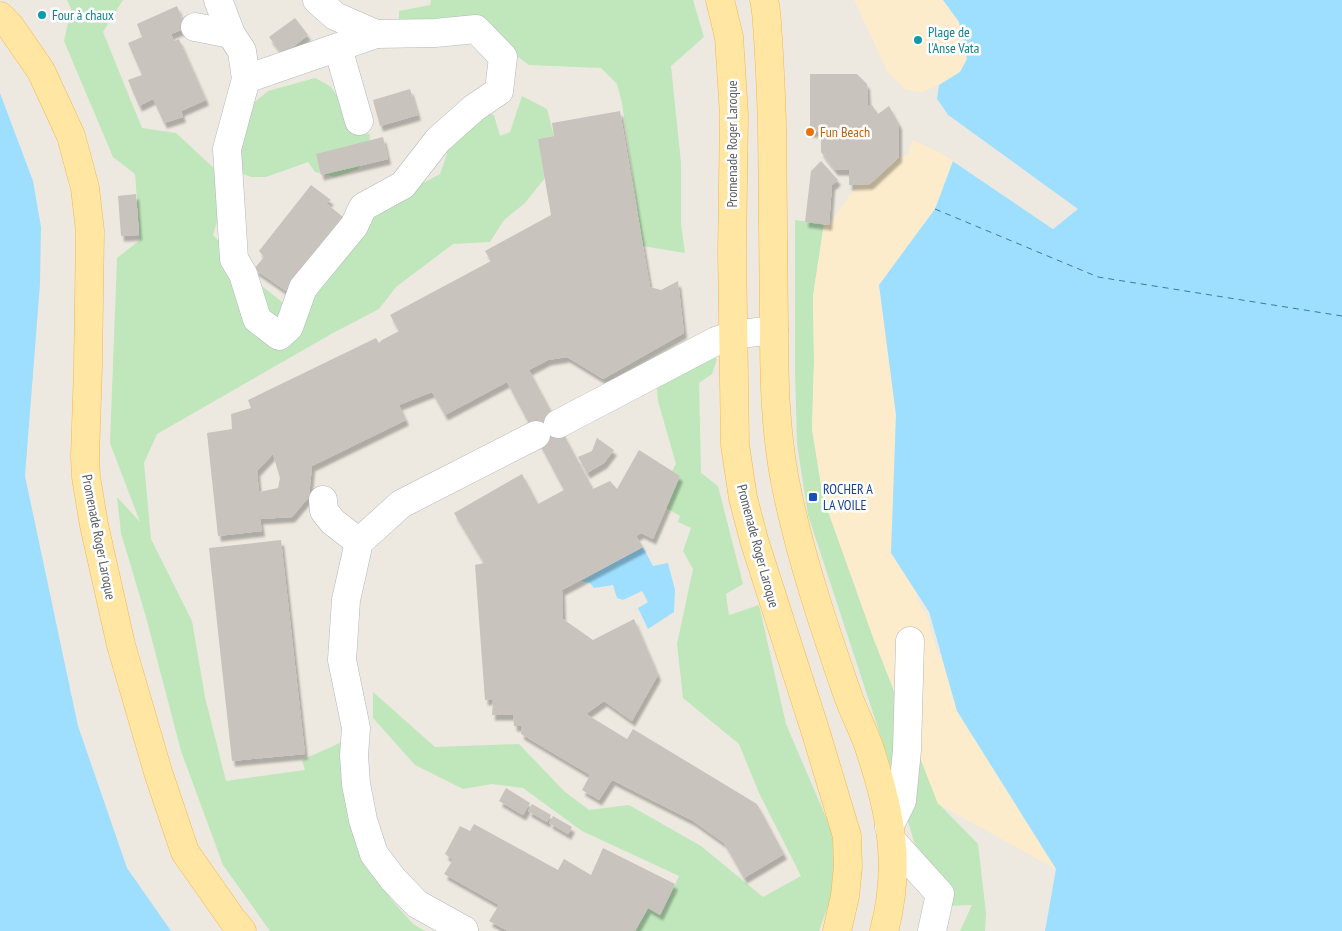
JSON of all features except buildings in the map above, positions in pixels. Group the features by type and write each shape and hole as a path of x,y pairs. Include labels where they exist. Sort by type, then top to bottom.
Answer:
{"main road":[{"name":"Promenade Roger Laroque","path":"720,0 729,37 734,115 732,252 735,445 743,498 846,836 848,867 845,896 837,931"},
{"path":"764,0 771,76 775,403 778,441 787,490 812,583 849,696 873,761 883,796 891,834 893,881 884,931"},
{"name":"Promenade Roger Laroque","path":"0,16 10,26 41,71 71,136 85,188 90,231 86,476 94,525 121,645 158,772 184,852 242,931"}],"lane":[{"path":"218,0 231,34 242,51 246,79 227,149 234,259 243,274 257,319 279,336 289,327 303,288 354,226 363,208 403,185 438,140 474,108 499,90 503,57 476,29 435,33 376,34 246,79"},
{"path":"317,0 335,16 376,34"},
{"path":"195,27 231,34"},
{"path":"338,48 359,121"},
{"path":"464,930 417,904 393,879 374,854 363,820 356,784 354,755 356,728 342,660 346,600 358,542 401,504 716,341 733,335 774,330"},
{"path":"322,500 324,511 328,517 358,542"},
{"path":"910,641 902,801 891,834 940,894 932,931"}],"green space":[{"path":"67,0 123,0 103,32 142,128 176,133 229,182 213,235 263,287 286,305 372,210 440,174 447,154 439,145 478,109 494,115 500,136 510,132 522,96 547,109 554,136 538,139 545,178 525,203 504,220 490,242 453,244 396,287 379,309 333,333 157,434 144,463 151,539 192,621 205,697 226,781 305,770 302,760 342,742 369,857 391,899 413,924 425,931 270,931 223,865 181,751 146,617 121,533 117,497 140,522 110,443 117,258 140,240 135,174 113,157 64,41 71,9"},
{"path":"431,0 693,0 704,37 671,66 681,163 681,223 685,253 643,246 622,103 617,84 601,68 529,65 474,24 399,29 399,11 430,5"},
{"path":"315,78 330,86 362,130 370,135 369,152 358,169 335,177 315,172 308,162 266,177 251,177 235,171 251,105 268,91"},
{"path":"795,220 824,224 813,296 812,429 823,497 873,637 938,803 978,844 986,913 985,931 960,931 972,905 947,906 946,896 937,870 915,845 808,515 797,444"},
{"path":"706,354 717,359 712,374 699,383 701,473 718,486 743,584 726,594 729,615 759,605 786,724 834,836 835,886 819,931 635,931 648,908 661,914 679,876 582,831 523,788 492,784 463,789 415,765 373,718 373,692 435,747 519,744 564,791 589,810 629,805 701,846 763,897 801,876 759,793 739,744 683,698 677,644 693,569 683,551 691,528 678,522 680,516 666,508 680,476 672,471 676,464 658,401 656,378"}],"sand":[{"name":"Plage de l'Anse Vata","path":"854,0 943,0 959,22 967,59 960,72 939,85 922,92 906,90 887,71"},
{"path":"912,140 941,153 953,161 935,209 879,285 896,415 891,553 929,612 957,711 1056,869 938,804 873,637 823,497 812,429 813,296 824,224 829,225 857,185 870,184 899,157 908,155"}],"water":[{"path":"943,0 1342,0 1342,931 1045,931 1056,869 957,711 929,612 891,553 896,415 879,285 935,209 953,161 1053,229 1077,209 948,115 937,99 939,85 960,72 967,59 959,22"},
{"path":"0,93 33,181 41,227 40,284 25,476 78,726 127,868 171,931 0,931"},
{"path":"643,547 653,566 668,563 675,590 674,612 648,629 638,608 648,602 642,591 623,600 617,598 613,585 594,588 590,583 581,581"}],"pier":[{"path":"937,99 948,115 1078,209 1053,229 951,160 954,159 1053,226 1074,209 946,116 934,100"},
{"path":"916,592 929,612 940,651 939,658 926,613 916,598"}],"ferry route":[{"path":"935,209 1098,277 1342,316"}],"place":[{"name":"Four à chaux","path":"42,15"},
{"name":"Plage de l'Anse Vata","path":"918,40"},
{"name":"Fun Beach","path":"810,132"},
{"name":"ROCHER A LA VOILE","path":"813,497"}]}
